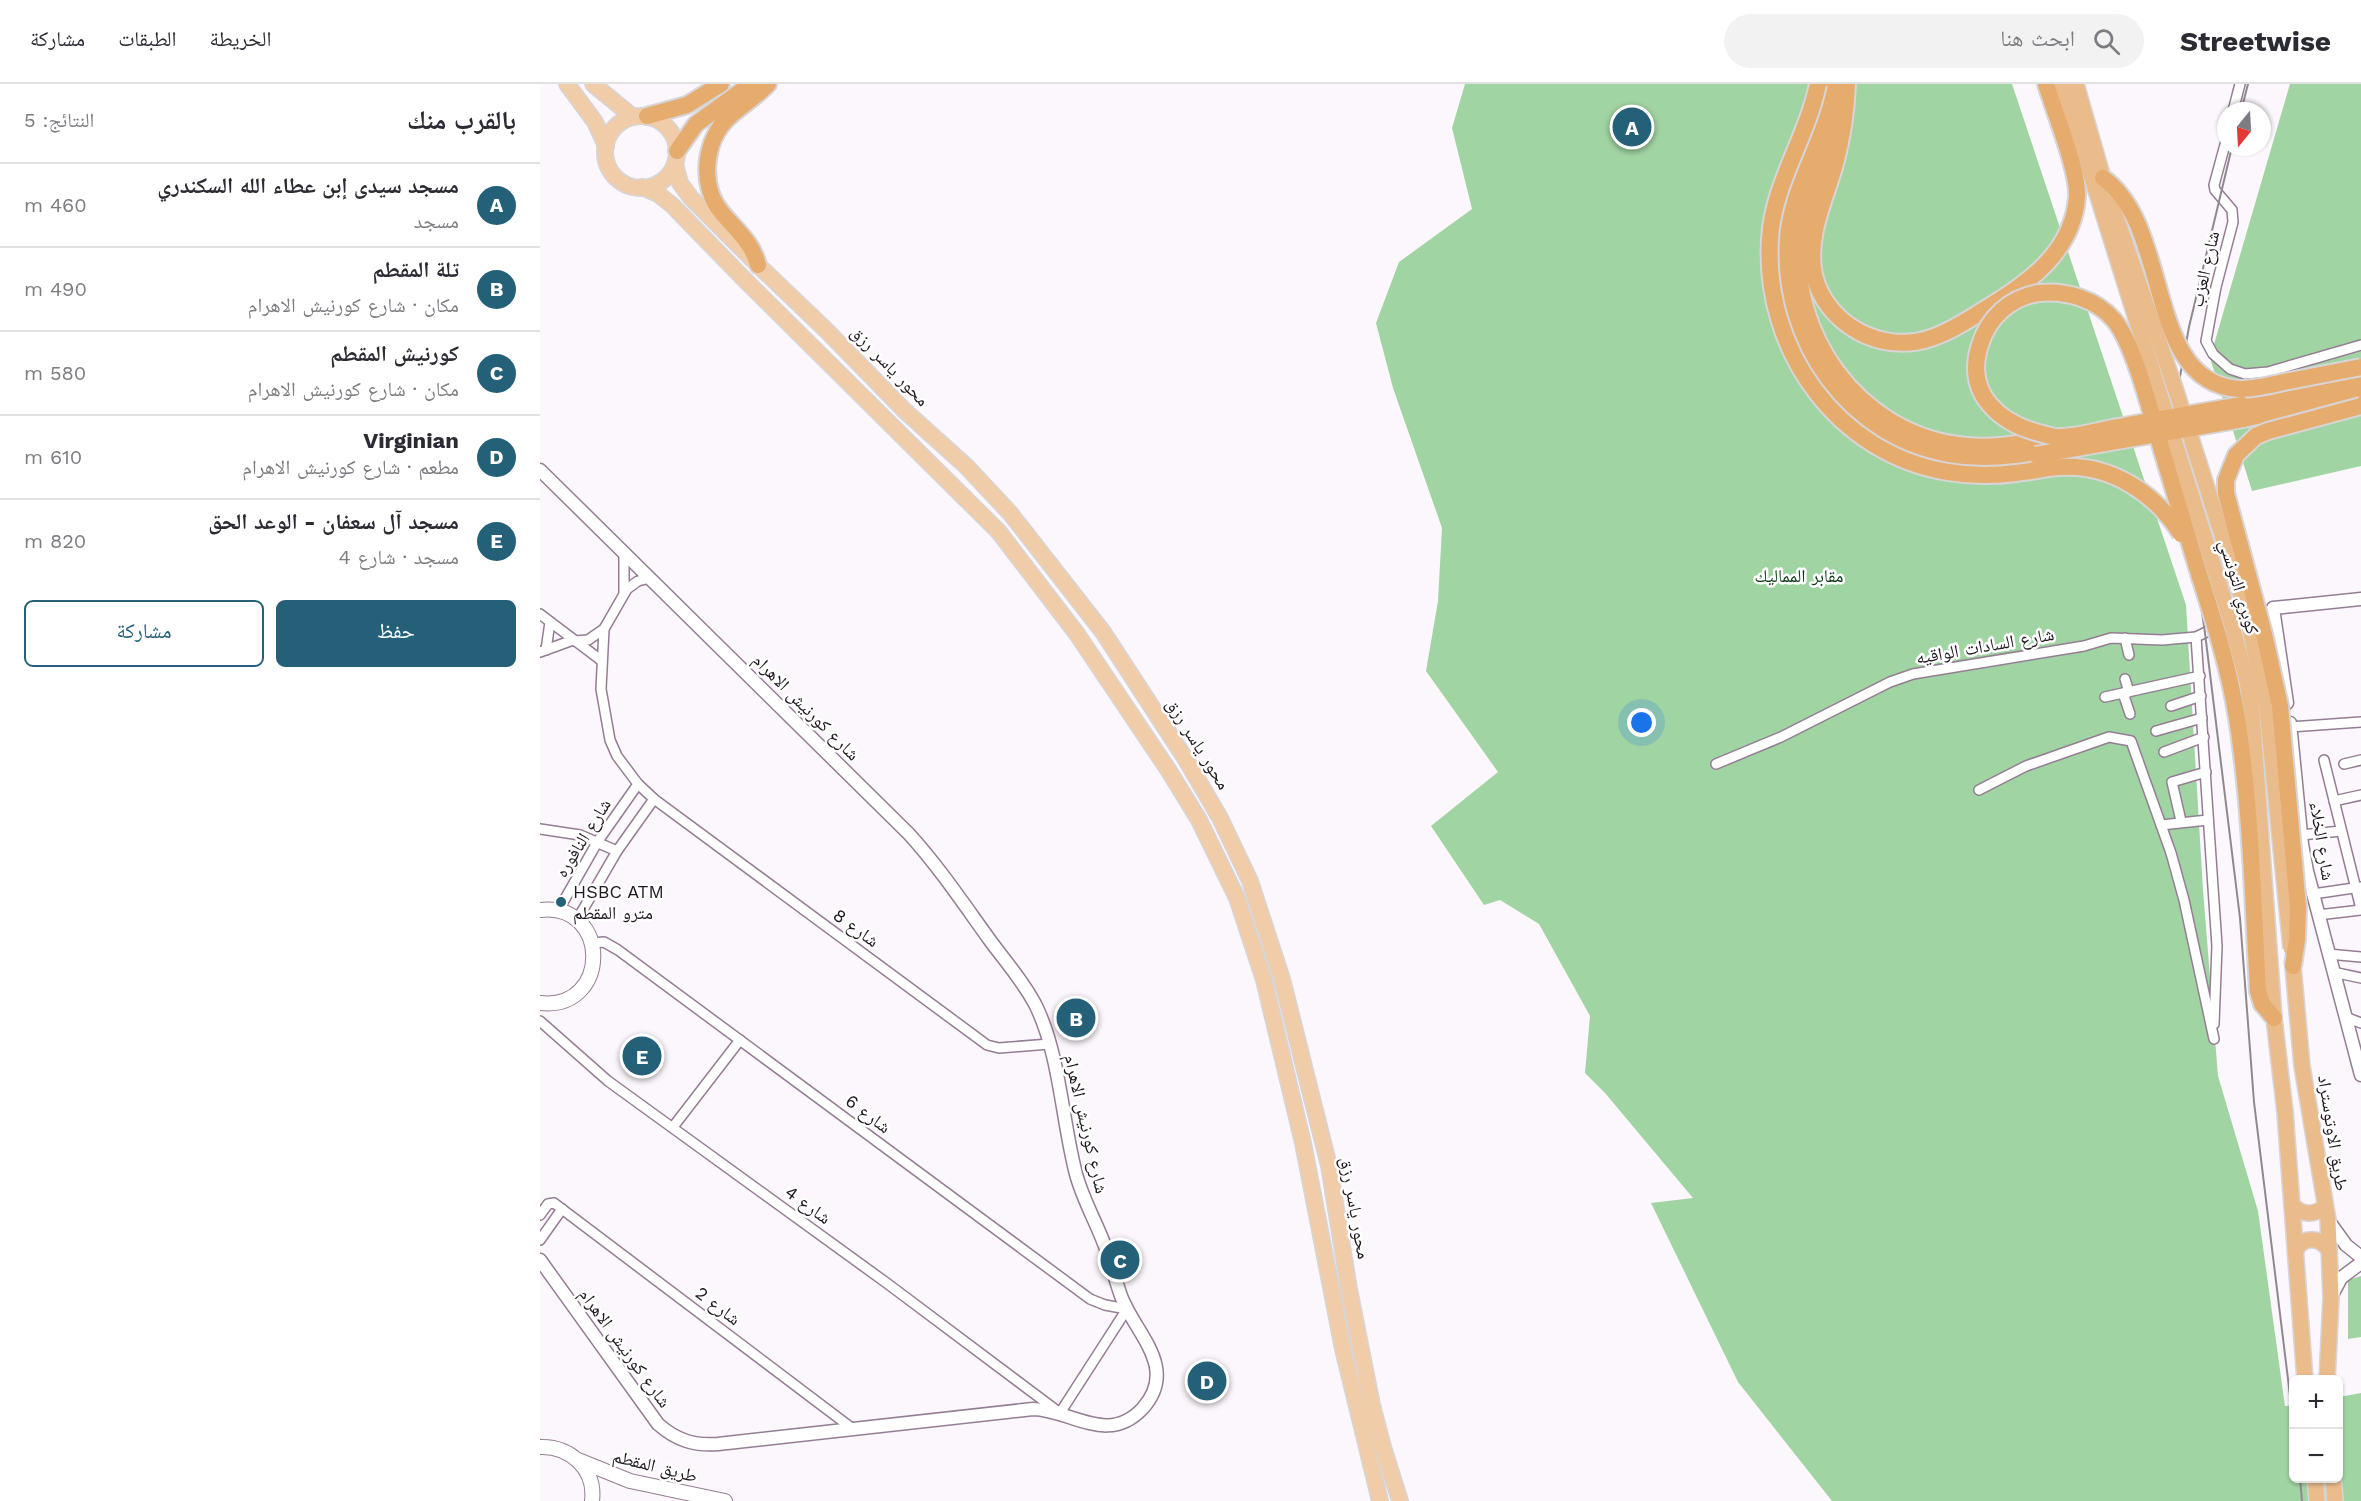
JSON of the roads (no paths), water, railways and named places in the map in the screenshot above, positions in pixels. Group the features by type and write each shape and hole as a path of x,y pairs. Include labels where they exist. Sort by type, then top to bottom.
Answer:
{"highway":[{"path":"640,117 687,105 721,84"},
{"path":"676,158 696,124 751,84"},
{"path":"758,265 750,243 722,213 712,198 707,167 711,145 721,125 768,84"},
{"path":"1818,84 1818,118 1791,206 1784,249 1786,286 1800,335 1816,368 1838,395 1866,421 1882,432 1916,448 1953,458 1994,461 2036,455 2242,412 2361,381"},
{"path":"1818,84 1810,114 1787,168 1775,205 1770,255 1772,292 1780,322 1798,366 1816,392 1846,424 1871,443 1900,458 1932,469 1988,475 2076,466 2123,480 2150,497 2170,517 2195,560"},
{"path":"1832,84 1830,120 1824,150 1804,206 1798,246 1798,272 1803,303 1826,357 1842,380 1862,401 1886,419 1920,436 1951,444 1980,447 2002,446 2361,394"},
{"path":"1847,84 1838,150 1814,234 1815,276 1821,294 1839,319 1867,336 1897,343 1930,339 1970,319 2032,278 2059,249 2073,218 2078,194 2073,169 2046,84"},
{"path":"2062,84 2098,179 2124,197 2134,214 2177,344 2191,368 2202,376 2228,387 2241,389 2361,367"},
{"path":"2076,84 2098,179"},
{"name":"كوبري التونسي","path":"2098,179 2176,391 2246,610 2267,709 2293,966"},
{"name":"كوبري التونسي","path":"2098,179 2247,681 2254,738 2274,1018"},
{"path":"2058,438 2022,429 2002,418 1984,397 1978,381 1978,350 1983,334 1998,315 2017,300 2032,294 2049,292 2065,294 2091,302 2107,313 2120,328 2141,384 2225,660 2237,717 2252,863 2258,990 2262,1004 2274,1018 2285,1112 2305,1375"},
{"path":"2293,966 2298,907 2280,706 2264,634 2228,505 2226,480 2236,455 2256,436 2361,406"},
{"name":"طريق الاوتوستراد","path":"2293,966 2302,1066 2326,1213 2331,1298 2327,1375"},
{"path":"2292,1205 2307,1213 2326,1213"},
{"path":"2296,1249 2303,1242 2313,1239 2322,1242 2329,1250"},
{"path":"2316,1483 2318,1501"},
{"path":"2333,1483 2335,1501"}],"main road":[{"path":"567,84 596,122 606,146 606,160 617,178 628,185 642,187 658,194 672,205 999,532 1077,634 1199,820 1237,898 1264,980 1303,1143 1343,1349 1380,1501"},
{"path":"593,84 640,117 660,122 670,131 676,158 662,181 642,187"},
{"path":"606,146 615,127 640,117"},
{"name":"محور ياسر رزق","path":"676,158 685,191 919,424 966,466 1010,513 1103,632 1185,758 1220,818 1250,880 1282,979 1329,1166 1349,1289 1372,1405 1400,1501"},
{"path":"540,910 558,911 577,920 589,935 594,962 589,979 570,998 541,1006"},
{"name":"طريق المقطم","path":"544,1445 566,1452 578,1460 630,1480 725,1501"},
{"path":"578,1460 592,1484 592,1501"}],"street":[{"path":"2235,102 2240,84"},
{"name":"شارع العزب","path":"2222,156 2214,185 2215,190 2232,210 2233,222 2216,287 2206,340 2213,354 2224,365 2237,372 2253,374 2268,372 2361,345"},
{"name":"شارع كورنيش الاهرام","path":"540,470 909,834 938,867 1029,993 1041,1017 1049,1044 1076,1174 1085,1202 1107,1252 1126,1310 1151,1347 1155,1358 1156,1378 1149,1398 1136,1414 1117,1424 1107,1426 1086,1424 1060,1413 1033,1409 707,1445 685,1441 675,1437 658,1424 540,1260"},
{"path":"540,482 555,484"},
{"path":"623,594 624,552"},
{"path":"650,578 638,581 623,594 604,629 602,706 610,740 627,771 654,799"},
{"path":"2273,608 2361,599"},
{"name":"شارع السادات الواقيه","path":"1716,764 1773,741 1890,682 1913,674 2084,646 2105,639 2162,640 2196,637 2221,625 2273,608"},
{"name":"شارع الخلاء","path":"2273,608 2290,727 2301,835 2332,972 2361,1075"},
{"path":"540,614 602,661"},
{"path":"543,651 550,622"},
{"path":"543,651 574,640 588,640 604,629"},
{"path":"1978,790 2026,766 2109,737 2129,740 2133,743 2187,911 2214,1039 2217,946 2196,637"},
{"path":"2125,638 2129,655"},
{"path":"2105,698 2200,676"},
{"path":"2125,679 2130,714"},
{"path":"2171,706 2201,696"},
{"path":"2156,731 2202,718"},
{"path":"2290,727 2361,722"},
{"path":"2164,752 2204,737"},
{"name":"شارع الخلاء","path":"2324,760 2341,831 2359,888 2361,910"},
{"path":"2344,764 2361,760"},
{"path":"2181,821 2172,782 2206,772"},
{"name":"شارع النافوره","path":"558,911 598,841 638,784"},
{"path":"2334,801 2361,795"},
{"name":"شارع 8","path":"654,799 987,1045 999,1048 1049,1044"},
{"name":"شارع النافوره","path":"577,920 617,851 654,799"},
{"path":"2161,825 2181,821 2208,820"},
{"path":"540,829 571,832 598,841 617,851"},
{"path":"2301,835 2341,831"},
{"path":"2313,894 2359,888"},
{"path":"2318,915 2361,910"},
{"name":"شارع 6","path":"592,943 604,942 618,950 1090,1299 1126,1310"},
{"path":"2328,954 2361,957"},
{"path":"2332,972 2361,978"},
{"path":"2345,1017 2361,1023"},
{"name":"شارع 4","path":"540,1021 608,1081 1060,1413"},
{"path":"673,1127 740,1040"},
{"path":"540,1215 551,1202 562,1209 540,1240"},
{"name":"شارع 2","path":"562,1209 853,1429"},
{"path":"2326,1213 2346,1245 2361,1257"},
{"path":"2331,1298 2341,1278 2361,1263"},
{"path":"1060,1413 1126,1310"}],"railway":[{"path":"2243,102 2248,84"},
{"path":"2230,156 2189,327 2163,470 2200,598 2205,633 2240,918 2254,1102 2289,1387"},
{"path":"2300,1483 2302,1501"}],"place":[{"name":"مسجد سيدى إبن عطاء الله السكندري","path":"1632,127"},
{"name":"HSBC ATM مترو المقطم","path":"561,902"},
{"name":"تلة المقطم","path":"1076,1018"},
{"name":"مسجد آل سعفان - الوعد الحق","path":"642,1056"},
{"name":"كورنيش المقطم","path":"1120,1260"},
{"name":"Virginian","path":"1207,1381"}],"park label":[{"name":"مقابر المماليك","path":"1799,576"}]}
